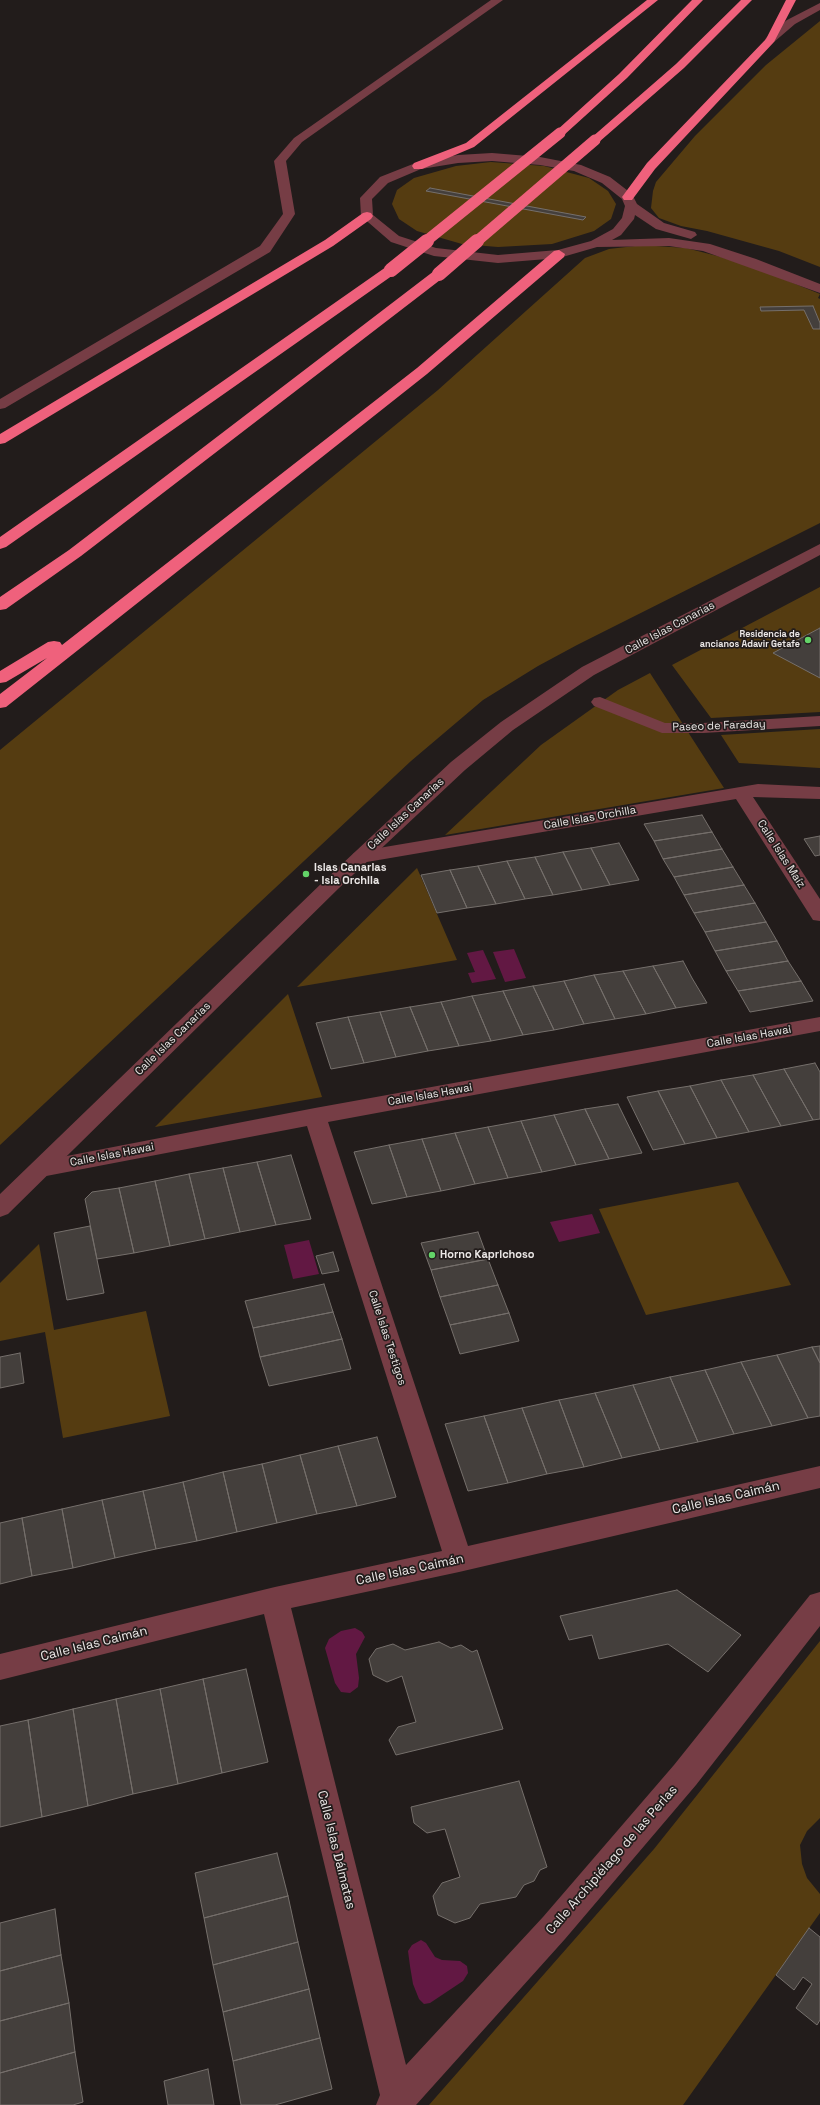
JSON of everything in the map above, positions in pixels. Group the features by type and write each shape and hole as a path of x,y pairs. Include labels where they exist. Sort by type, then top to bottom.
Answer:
{"highway":[{"path":"418,166 470,145 653,0"},
{"path":"0,544 391,270 560,133 623,76 698,0"},
{"path":"0,605 75,554 439,274 680,66 747,0"},
{"path":"629,201 651,166 770,40 791,0"},
{"path":"0,440 329,243 367,216"},
{"path":"0,703 162,578 422,372 559,254"},
{"path":"0,678 85,627 162,578"}],"street":[{"path":"0,405 264,249 289,214 280,161 298,140 498,0"},
{"path":"770,40 791,22 820,6"},
{"path":"629,201 628,219 617,232 595,244 559,254 498,259 434,252 394,239 367,216 366,198 384,180 418,166 458,159 485,158 540,161 577,168 606,180 660,226 740,245"},
{"path":"595,244 669,242 705,247 751,262 820,289"},
{"name":"Calle Islas Canarias","path":"0,1208 360,857 458,766 507,726 588,671 820,549"},
{"name":"Paseo de Faraday","path":"600,702 662,728 703,728 820,721"},
{"name":"Calle Islas Orchilla","path":"360,857 758,790 820,793"},
{"name":"Calle Islas Maíz","path":"741,793 820,915"},
{"name":"Calle Islas Hawai","path":"41,1169 315,1116 820,1024"},
{"name":"Calle Islas Testigos","path":"315,1116 459,1560"},
{"name":"Calle Islas Caimán","path":"0,1667 274,1599 459,1560 820,1477"},
{"name":"Calle Islas Dálmatas","path":"274,1599 395,2102"},
{"name":"Calle Archipiélago de las Perlas","path":"395,2102 554,1928 645,1822 820,1604"}],"shaded area":[{"path":"820,21 820,267 779,251 707,231 681,226 659,218 651,208 653,191 656,182 695,136 766,65"},
{"path":"491,162 544,166 589,178 608,191 616,204 611,219 594,231 552,244 498,247 462,244 417,231 399,219 392,204 397,190 414,178 456,166"},
{"path":"635,246 686,248 721,257 766,272 820,294 818,298 820,299 820,523 577,645 538,666 483,700 411,761 0,1145 0,750 438,390 585,258 609,249"},
{"path":"820,587 820,712 711,718 672,665"},
{"path":"650,673 724,788 445,835 541,745 618,690"},
{"path":"820,729 820,768 739,763 721,735"},
{"path":"417,868 457,960 297,987"},
{"path":"514,949 526,978 505,982 493,952"},
{"path":"483,950 496,979 472,983 468,973 475,972 467,953"},
{"path":"288,994 322,1097 155,1127"},
{"path":"738,1182 791,1285 646,1315 599,1209"},
{"path":"592,1214 600,1233 559,1242 550,1222"},
{"path":"309,1240 319,1274 293,1279 284,1245"},
{"path":"39,1244 54,1330 146,1311 170,1416 63,1438 45,1332 0,1341 0,1283"},
{"path":"355,1628 362,1632 365,1637 356,1654 359,1678 358,1687 350,1693 341,1692 335,1683 325,1648 329,1639 341,1631"},
{"path":"820,1641 820,1818 807,1831 800,1845 802,1864 807,1878 820,1894 820,1913 683,2105 429,2105 654,1849"},
{"path":"421,1940 426,1943 435,1957 442,1960 460,1961 467,1966 468,1973 463,1981 430,2003 424,2004 419,1999 413,1984 408,1951 412,1945"}],"building":[{"path":"430,188 586,217 583,220 426,191"},
{"path":"813,306 820,323 820,329 813,329 804,310 761,311 760,307"},
{"name":"Residencia de ancianos Adavir Getafe","path":"820,628 820,678 773,653"},
{"path":"702,815 712,832 654,841 644,824"},
{"path":"712,832 722,849 663,859 654,841"},
{"path":"820,836 820,855 815,856 804,839"},
{"path":"619,843 639,880 610,885 591,848"},
{"path":"591,848 610,885 582,890 563,852"},
{"path":"722,849 733,867 674,877 663,859"},
{"path":"563,852 582,890 553,895 535,857"},
{"path":"535,857 553,895 525,899 507,861"},
{"path":"507,861 525,899 496,904 478,866"},
{"path":"478,866 496,904 467,908 450,870"},
{"path":"733,867 744,885 684,895 674,877"},
{"path":"450,870 467,908 437,913 421,875"},
{"path":"744,885 755,903 694,913 684,895"},
{"path":"755,903 766,922 705,932 694,913"},
{"path":"766,922 777,941 715,951 705,932"},
{"path":"777,941 788,961 726,971 715,951"},
{"path":"683,961 707,1003 676,1008 653,966"},
{"path":"788,961 801,981 738,991 726,971"},
{"path":"653,966 676,1008 646,1014 623,971"},
{"path":"623,971 646,1014 615,1019 594,975"},
{"path":"594,975 615,1019 584,1024 564,981"},
{"path":"564,981 584,1024 554,1030 533,986"},
{"path":"801,981 813,1001 750,1012 738,991"},
{"path":"533,986 554,1030 523,1035 503,991"},
{"path":"503,991 523,1035 491,1041 472,996"},
{"path":"472,996 491,1041 459,1046 441,1002"},
{"path":"441,1002 459,1046 428,1051 410,1007"},
{"path":"410,1007 428,1051 396,1057 380,1012"},
{"path":"380,1012 396,1057 364,1063 348,1017"},
{"path":"348,1017 364,1063 331,1069 316,1023"},
{"path":"815,1063 820,1072 820,1119 813,1120 784,1069"},
{"path":"784,1069 813,1120 781,1126 753,1075"},
{"path":"753,1075 781,1126 749,1132 721,1080"},
{"path":"721,1080 749,1132 717,1138 690,1086"},
{"path":"690,1086 717,1138 685,1144 658,1091"},
{"path":"658,1091 685,1144 653,1150 627,1097"},
{"path":"618,1104 642,1153 609,1159 585,1109"},
{"path":"585,1109 609,1159 576,1165 554,1115"},
{"path":"554,1115 576,1165 542,1172 521,1121"},
{"path":"521,1121 542,1172 508,1178 488,1127"},
{"path":"488,1127 508,1178 475,1184 455,1133"},
{"path":"455,1133 475,1184 441,1191 422,1139"},
{"path":"422,1139 441,1191 407,1197 389,1145"},
{"path":"389,1145 407,1197 372,1204 354,1152"},
{"path":"291,1155 311,1219 276,1225 257,1162"},
{"path":"257,1162 276,1225 240,1232 223,1168"},
{"path":"223,1168 240,1232 205,1239 189,1174"},
{"path":"189,1174 205,1239 170,1246 155,1181"},
{"path":"155,1181 170,1246 134,1253 119,1188"},
{"path":"119,1188 134,1253 97,1259 85,1199 92,1192"},
{"path":"90,1226 104,1293 67,1300 54,1233"},
{"path":"478,1232 488,1259 431,1270 421,1243"},
{"path":"333,1252 339,1271 322,1274 316,1256"},
{"path":"488,1259 498,1285 440,1297 431,1270"},
{"path":"324,1284 333,1312 253,1328 245,1301"},
{"path":"498,1285 509,1313 450,1325 440,1297"},
{"path":"333,1312 342,1339 260,1357 253,1328"},
{"path":"509,1313 519,1341 460,1354 450,1325"},
{"path":"342,1339 351,1369 269,1386 260,1357"},
{"path":"820,1346 820,1363 812,1347"},
{"path":"812,1347 820,1363 820,1416 808,1418 777,1355"},
{"path":"20,1353 24,1383 0,1388 0,1357"},
{"path":"777,1355 808,1418 772,1426 741,1362"},
{"path":"741,1362 772,1426 734,1434 705,1370"},
{"path":"705,1370 734,1434 698,1442 670,1377"},
{"path":"670,1377 698,1442 660,1450 633,1385"},
{"path":"633,1385 660,1450 622,1458 595,1393"},
{"path":"595,1393 622,1458 584,1467 559,1400"},
{"path":"559,1400 584,1467 547,1474 522,1408"},
{"path":"522,1408 547,1474 508,1483 484,1416"},
{"path":"484,1416 508,1483 468,1491 445,1424"},
{"path":"377,1437 396,1497 357,1506 338,1446"},
{"path":"338,1446 357,1506 317,1514 300,1455"},
{"path":"300,1455 317,1514 277,1523 262,1464"},
{"path":"262,1464 277,1523 237,1532 223,1472"},
{"path":"223,1472 237,1532 197,1541 183,1482"},
{"path":"183,1482 197,1541 156,1549 143,1491"},
{"path":"143,1491 156,1549 115,1558 102,1500"},
{"path":"102,1500 115,1558 73,1568 62,1509"},
{"path":"62,1509 73,1568 32,1576 22,1518"},
{"path":"22,1518 32,1576 0,1584 0,1523"},
{"path":"677,1590 741,1635 708,1672 668,1644 599,1659 592,1635 569,1640 560,1616"},
{"path":"439,1642 451,1648 461,1645 472,1652 477,1650 503,1729 396,1755 389,1740 398,1727 416,1722 402,1676 387,1682 373,1675 369,1659 376,1649 393,1644 405,1650"},
{"path":"246,1669 268,1762 222,1773 203,1679"},
{"path":"203,1679 222,1773 178,1784 160,1689"},
{"path":"160,1689 178,1784 133,1794 116,1699"},
{"path":"116,1699 133,1794 88,1806 73,1709"},
{"path":"73,1709 88,1806 42,1817 28,1720"},
{"path":"28,1720 42,1817 0,1827 0,1726"},
{"path":"519,1781 547,1867 540,1870 534,1881 524,1885 516,1897 480,1904 470,1918 455,1923 438,1915 433,1896 442,1883 460,1877 445,1829 427,1833 414,1823 411,1807"},
{"path":"277,1853 288,1896 204,1918 195,1873"},
{"path":"288,1896 298,1942 213,1965 204,1918"},
{"path":"55,1909 61,1955 0,1971 0,1923"},
{"path":"809,1928 820,1937 820,2020 817,2025 796,2008 812,1984 803,1977 794,1990 776,1975"},
{"path":"298,1942 309,1989 223,2012 213,1965"},
{"path":"61,1955 69,2003 0,2021 0,1971"},
{"path":"309,1989 320,2038 233,2061 223,2012"},
{"path":"69,2003 75,2052 0,2073 0,2021"},
{"path":"320,2038 332,2089 275,2105 241,2105 233,2061"},
{"path":"75,2052 83,2102 73,2105 0,2105 0,2073"},
{"path":"208,2069 214,2105 168,2105 164,2081"}],"place":[{"name":"Residencia de ancianos Adavir Getafe","path":"808,640"},
{"name":"Islas Canarias - Isla Orchila","path":"306,874"},
{"name":"Horno Kaprichoso","path":"432,1255"}]}
